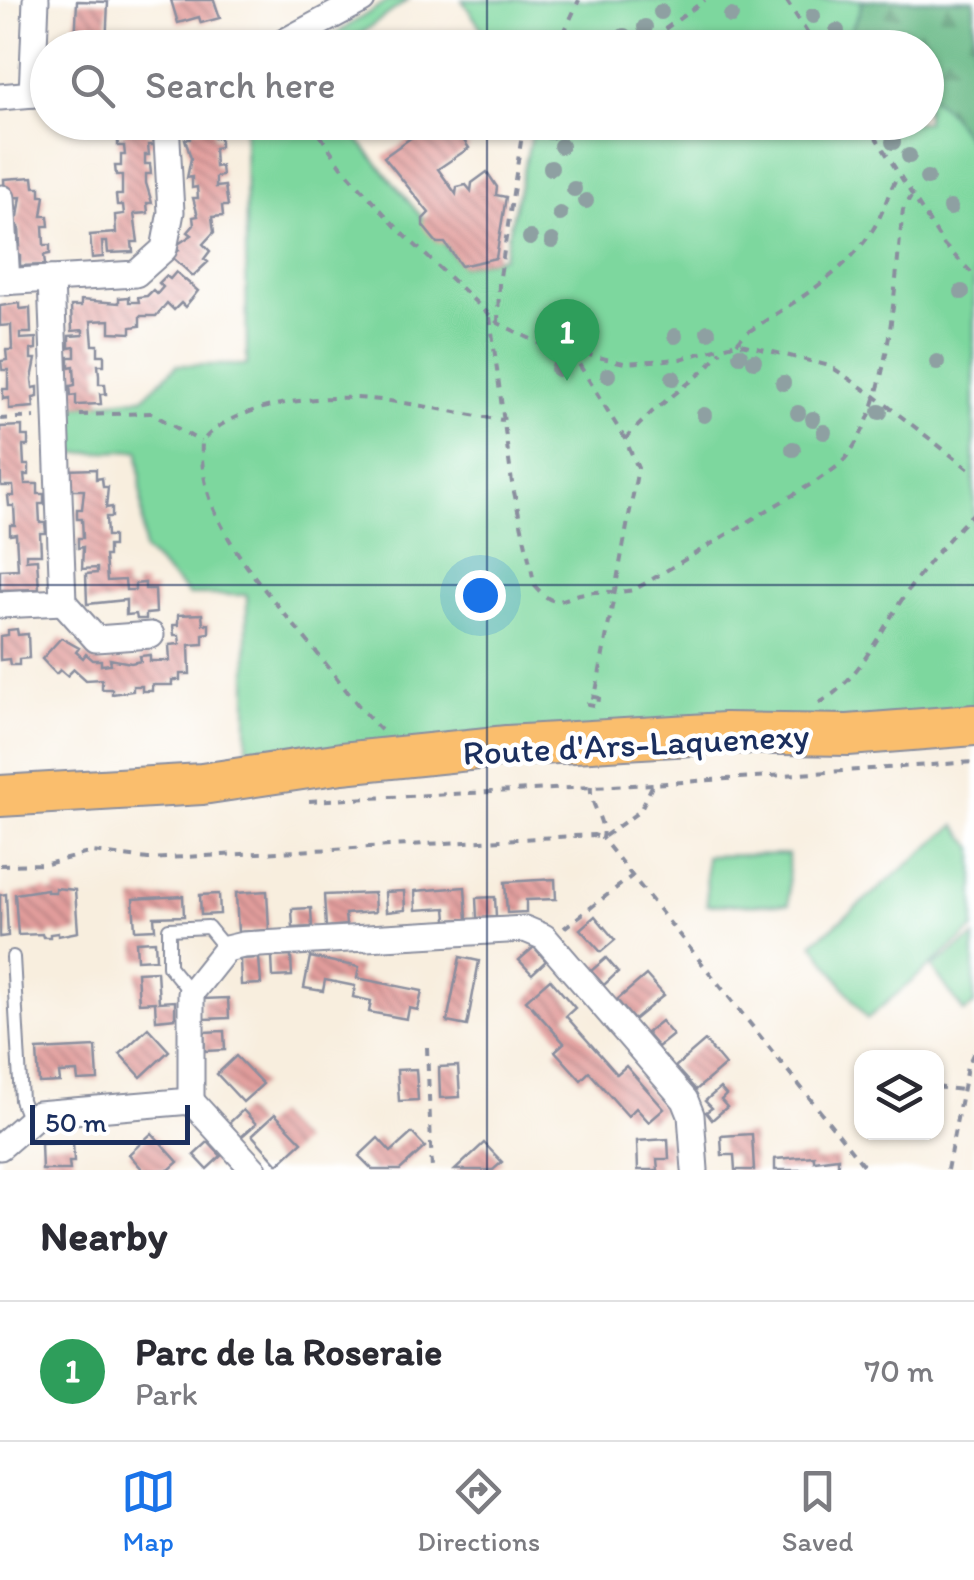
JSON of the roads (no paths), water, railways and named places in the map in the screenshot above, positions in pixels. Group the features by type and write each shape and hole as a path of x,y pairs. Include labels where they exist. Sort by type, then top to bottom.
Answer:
{"main road":[{"name":"Route d'Ars-Laquenexy","path":"296,786 342,763 566,742 725,733 848,735 974,725"},
{"name":"Route d'Ars-Laquenexy","path":"0,796 202,784 296,786 583,769 974,737"}],"street":[{"path":"36,0 37,30"},
{"path":"306,30 362,0"},
{"path":"0,97 30,94"},
{"path":"2,198 4,282 136,274 164,248 171,212 167,140"},
{"path":"50,280 63,602 96,639 151,635"},
{"path":"0,605 63,602"},
{"path":"254,1170 191,1101 191,993 226,949 525,929 547,941 685,1100 691,1115 696,1170"},
{"path":"0,1147 38,1114 191,1101"}],"lane":[{"path":"191,993 169,966 170,930 208,927 226,949"},
{"path":"13,958 21,1100 30,1121"}],"place":[{"name":"Parc de la Roseraie","path":"567,381"}]}
